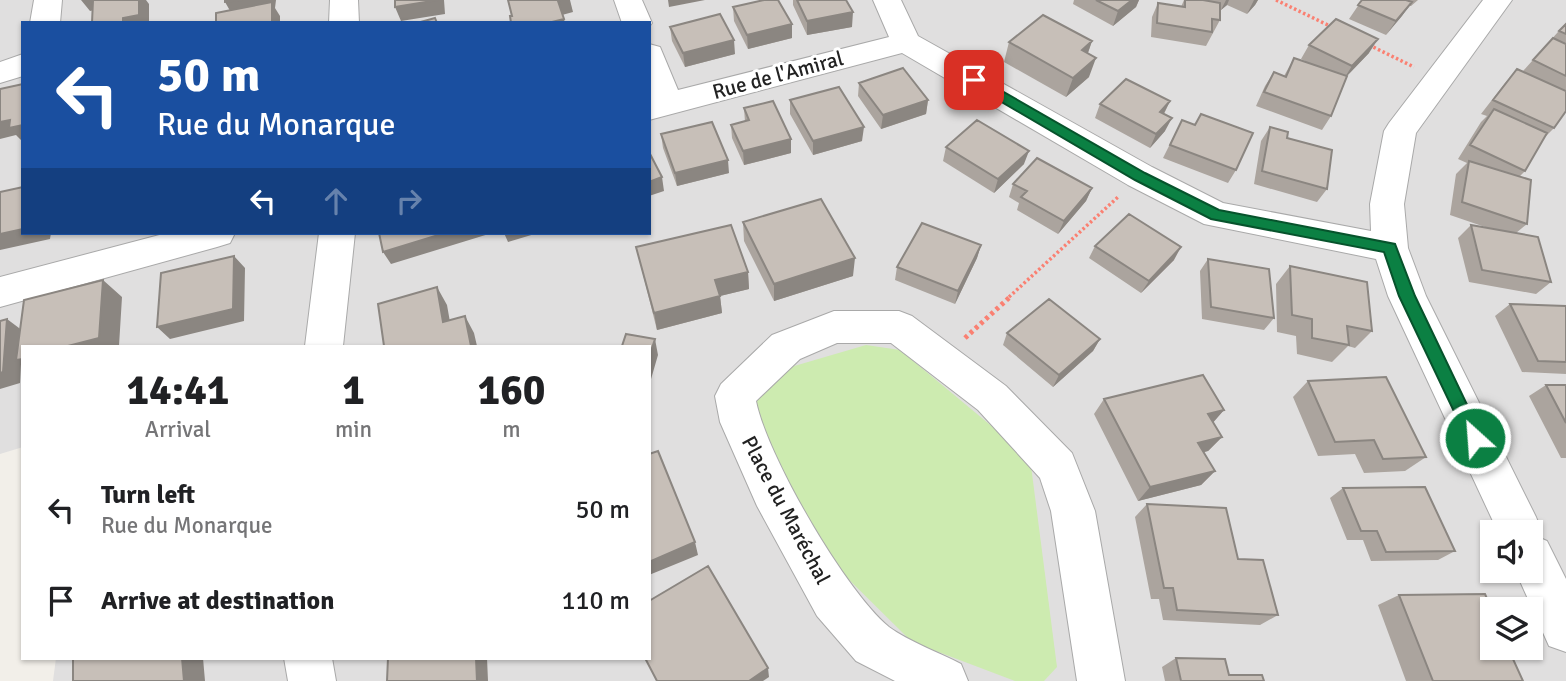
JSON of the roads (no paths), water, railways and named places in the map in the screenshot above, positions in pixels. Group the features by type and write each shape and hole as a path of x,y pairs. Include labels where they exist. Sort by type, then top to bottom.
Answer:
{"street":[{"path":"45,21 48,0"},
{"path":"344,0 344,21"},
{"path":"628,0 636,21"},
{"path":"887,0 906,42 1140,176 1216,215 1390,248"},
{"path":"1498,0 1437,78 1400,131 1387,204 1390,248 1407,296 1514,520"},
{"name":"Rue de l'Amiral","path":"659,106 906,42"},
{"path":"651,64 659,106"},
{"path":"0,74 21,65"},
{"path":"0,292 210,235"},
{"path":"324,345 337,235"},
{"name":"Place du Maréchal","path":"944,681 873,645 833,600 772,492 740,422 735,396 786,347 834,327 899,327 992,398 1057,467 1073,512 1101,681"},
{"path":"1543,581 1566,629"},
{"path":"308,660 312,681"}]}
